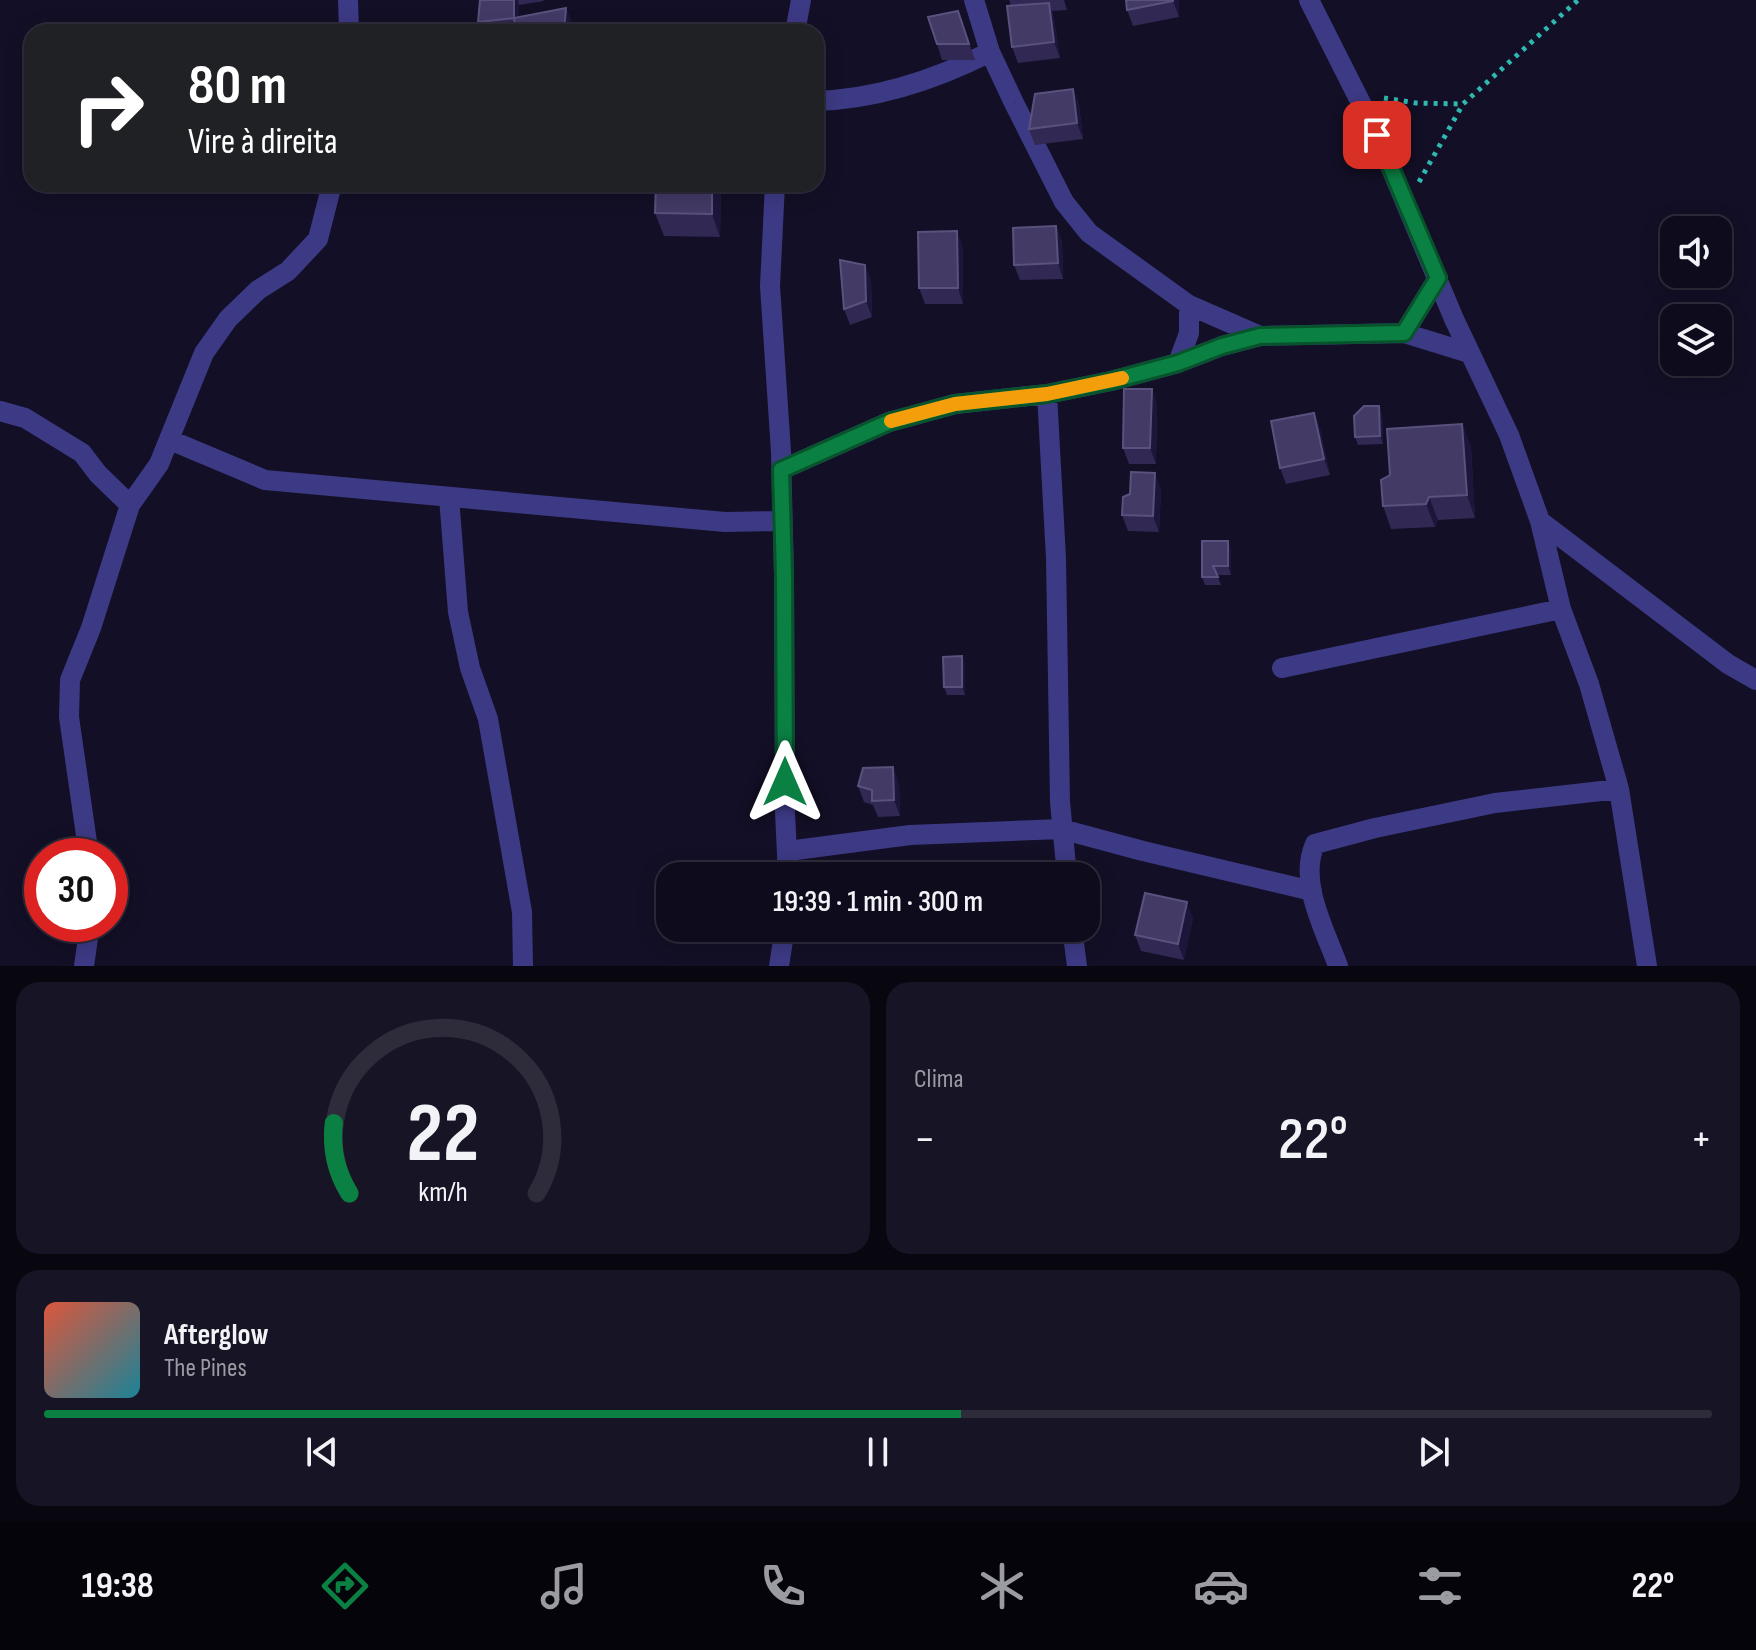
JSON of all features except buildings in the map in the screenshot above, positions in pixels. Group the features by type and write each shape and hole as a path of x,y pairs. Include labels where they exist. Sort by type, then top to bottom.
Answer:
{"street":[{"path":"348,0 349,24"},
{"path":"796,24 801,0"},
{"path":"974,0 990,52 1064,202 1089,233 1189,305 1260,336"},
{"path":"1309,0 1407,203 1469,353 1509,435 1540,521 1561,609 1589,684 1619,789 1647,966"},
{"path":"824,101 886,93 945,73 990,52"},
{"path":"86,838 69,717 70,680 91,628 130,505 159,464 204,353 228,319 258,290 288,271 318,239 330,192"},
{"path":"775,192 770,286 781,470 788,862"},
{"path":"1404,333 1438,278"},
{"path":"1178,363 1189,333 1189,305"},
{"path":"781,470 889,422 955,404 1047,394 1178,363 1260,336 1404,333 1469,353"},
{"path":"1047,394 1056,558 1061,829 1065,862"},
{"path":"0,411 25,418 82,453 98,474 130,505"},
{"path":"170,440 265,480 725,522 781,521"},
{"path":"449,497 458,612 470,668 491,733 522,912 523,966"},
{"path":"1540,521 1728,664 1756,680"},
{"path":"1282,668 1561,609"},
{"path":"1338,966 1312,891 1309,856 1315,844 1495,803 1619,789"},
{"path":"788,851 910,835 1061,829 1312,891"},
{"path":"84,966 87,942"},
{"path":"779,966 783,942"},
{"path":"1074,942 1077,966"}],"path":[{"path":"1407,203 1463,104 1578,0"},
{"path":"1355,90 1398,102 1463,104"}],"slow traffic":[{"path":"891,421 955,404 1047,394 1122,378"}],"route":[{"path":"785,782 781,470 889,422 955,404 1047,394 1111,381 1260,336 1404,333 1438,278 1377,135"}]}
